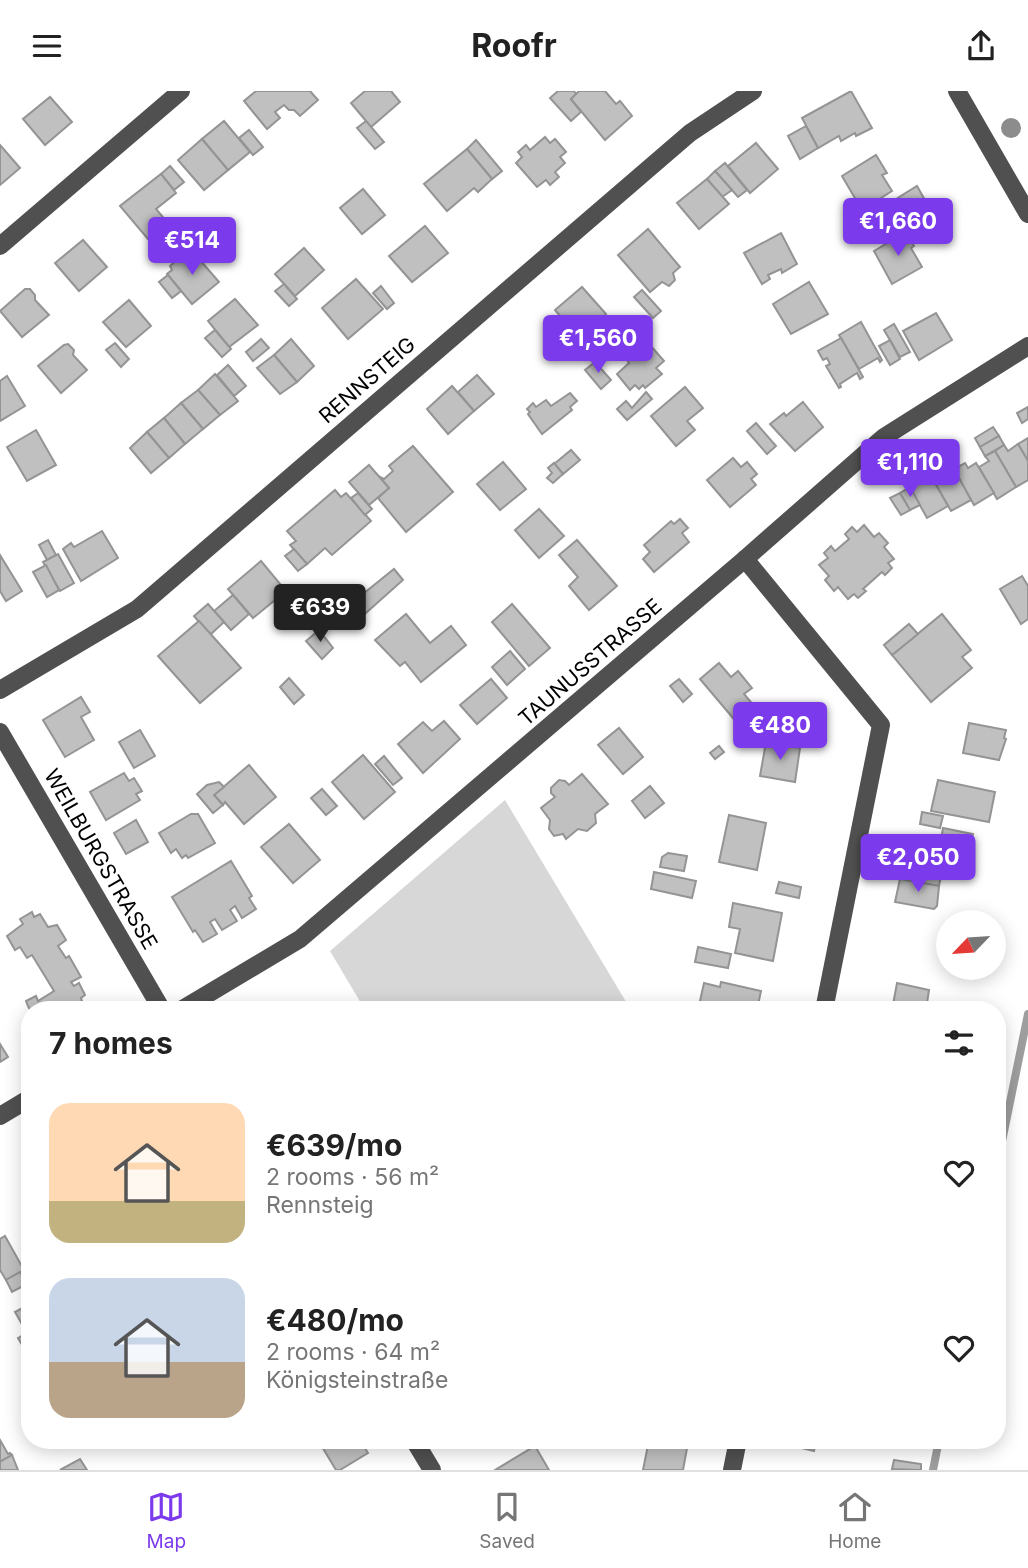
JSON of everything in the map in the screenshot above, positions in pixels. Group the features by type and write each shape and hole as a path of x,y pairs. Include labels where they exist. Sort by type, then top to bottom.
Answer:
{"street":[{"path":"0,246 181,91"},
{"name":"RENNSTEIG","path":"0,690 137,609 690,133 753,91"},
{"path":"957,91 1028,214"},
{"name":"TAUNUSSTRASSE","path":"196,1001 300,939 884,437 1028,347"},
{"path":"745,559 881,725 826,1001"},
{"name":"WEILBURGSTRASSE","path":"0,732 157,1001"},
{"path":"0,1116 21,1103"},
{"path":"419,1449 432,1470"},
{"path":"732,1470 736,1449"}],"shaded area":[{"path":"505,800 626,1001 360,1001 330,951"}],"building":[{"path":"256,91 310,91 318,100 300,116 284,105 275,112 280,118 267,129 244,101"},
{"path":"365,91 391,91 400,102 371,127 351,103"},
{"path":"558,91 574,91 576,94 571,99 581,112 571,121 550,98"},
{"path":"579,91 605,91 616,104 620,101 632,116 605,140 571,99"},
{"path":"851,91 872,128 841,141 839,136 818,148 802,118"},
{"path":"50,97 72,122 45,145 23,119"},
{"path":"224,121 250,152 228,170 202,139"},
{"path":"366,121 384,142 375,149 357,128"},
{"path":"806,126 818,148 800,159 788,136"},
{"path":"249,130 263,147 253,155 239,138"},
{"path":"545,137 550,143 555,139 566,152 560,157 565,163 555,172 559,177 550,185 546,180 537,187 516,163 522,157 518,152 526,145 530,150"},
{"path":"202,139 228,170 204,190 178,160"},
{"path":"476,140 502,171 492,179 467,149"},
{"path":"756,143 778,169 750,193 728,166"},
{"path":"0,145 20,168 0,185"},
{"path":"467,149 492,179 478,192 474,188 447,211 424,184"},
{"path":"876,155 887,173 882,175 892,191 862,210 842,176"},
{"path":"725,163 747,190 738,197 715,171"},
{"path":"170,166 184,182 174,190 161,174"},
{"path":"715,171 732,190 722,197 707,179"},
{"path":"161,174 176,193 156,209 168,223 148,239 120,206"},
{"path":"707,179 729,204 699,229 677,203"},
{"path":"917,186 930,209 909,222 896,199"},
{"path":"363,189 385,215 362,234 340,208"},
{"path":"425,226 448,253 412,282 389,256"},
{"path":"648,229 680,267 673,273 675,280 669,286 662,282 650,292 618,255"},
{"path":"906,232 914,246 911,248 922,267 892,284 874,251"},
{"path":"781,233 797,264 782,273 781,269 768,275 770,279 762,284 744,253"},
{"path":"83,240 107,267 79,291 55,263"},
{"path":"304,248 324,270 295,296 275,274"},
{"path":"181,252 186,258 193,252 219,282 192,304 167,274 172,270 170,266 178,259 175,256"},
{"path":"168,275 181,291 172,298 159,282"},
{"path":"356,279 383,309 348,339 322,308"},
{"path":"809,282 828,314 791,334 773,304"},
{"path":"284,284 297,299 289,306 275,291"},
{"path":"381,286 394,303 387,309 373,293"},
{"path":"582,287 606,314 579,338 555,310"},
{"path":"25,289 30,289 35,300 49,315 22,337 0,311"},
{"path":"642,290 661,311 653,318 634,297"},
{"path":"235,299 258,325 229,347 208,321"},
{"path":"129,300 151,326 126,347 103,322"},
{"path":"936,313 952,340 919,360 903,331"},
{"path":"861,322 882,360 880,362 878,358 859,369 839,335"},
{"path":"894,324 910,352 900,357 884,330"},
{"path":"215,330 231,349 222,357 205,338"},
{"path":"841,338 863,377 860,379 857,373 840,384 839,388 826,366 830,364 827,358 823,360 818,351"},
{"path":"261,339 269,348 253,361 246,352"},
{"path":"291,339 314,366 297,382 274,355"},
{"path":"890,340 900,359 890,365 879,346"},
{"path":"115,343 129,359 121,367 106,350"},
{"path":"68,344 74,350 73,355 87,370 61,393 38,366"},
{"path":"639,344 644,350 650,345 664,361 656,368 662,374 645,388 643,385 639,389 635,385 630,390 617,374 629,363 627,360 633,355 630,351"},
{"path":"274,355 297,382 280,394 257,368"},
{"path":"595,362 611,380 601,389 585,370"},
{"path":"228,365 246,386 234,396 217,375"},
{"path":"215,374 238,401 220,415 198,390"},
{"path":"477,375 494,394 474,411 458,392"},
{"path":"7,376 25,406 0,421 0,381"},
{"path":"452,386 474,411 448,434 427,409"},
{"path":"685,387 703,408 687,421 695,430 676,446 651,416"},
{"path":"198,390 220,415 203,429 181,403"},
{"path":"646,392 652,399 627,420 617,409 626,401 632,408"},
{"path":"570,393 577,401 570,407 572,410 542,434 527,409 533,403 536,407 546,400 551,406"},
{"path":"803,402 823,427 795,451 770,424 784,413 786,416"},
{"path":"181,403 203,429 185,444 164,418"},
{"path":"1028,407 1028,419 1022,423 1017,413"},
{"path":"164,418 185,444 169,458 147,432"},
{"path":"756,423 776,446 767,454 747,431"},
{"path":"993,427 999,436 980,447 975,438"},
{"path":"36,430 56,465 27,481 7,447"},
{"path":"147,432 169,458 151,473 130,448"},
{"path":"999,436 1004,445 985,456 980,447"},
{"path":"1028,438 1028,461 1018,444"},
{"path":"1018,444 1028,461 1028,480 1016,487 995,451 1004,445 1008,451"},
{"path":"413,446 453,492 406,532 378,498 389,488 378,476 384,479 393,471 389,466"},
{"path":"571,450 580,460 563,474 554,464"},
{"path":"995,451 1016,487 997,499 979,467 989,461 985,456"},
{"path":"733,458 741,467 747,462 757,474 751,479 756,485 730,507 707,480"},
{"path":"503,462 526,489 500,510 477,484"},
{"path":"554,463 563,474 553,483 547,478 552,473 548,468"},
{"path":"965,463 968,468 976,463 994,493 974,505 954,469"},
{"path":"369,465 389,488 369,505 349,482"},
{"path":"954,469 971,500 951,511 931,476 940,470 943,475"},
{"path":"918,475 921,480 931,476 948,506 927,518 907,482"},
{"path":"910,487 920,505 910,510 900,493"},
{"path":"335,490 341,497 346,493 371,521 332,555 325,548 307,564 290,545 296,541 287,531"},
{"path":"358,493 372,509 365,515 351,498"},
{"path":"900,493 910,510 901,515 890,498"},
{"path":"539,509 564,536 539,558 515,530"},
{"path":"680,519 688,528 682,533 689,542 654,572 643,559 650,552 644,545 671,521 674,524"},
{"path":"864,525 874,537 879,533 888,543 884,547 894,559 888,563 892,568 885,575 882,572 863,589 866,591 858,598 854,594 848,599 838,587 834,591 825,580 829,576 819,565 828,558 824,553 831,546 835,551 849,539 845,534 852,527 857,532"},
{"path":"102,531 118,558 81,581 63,549 71,543 74,547"},
{"path":"48,540 56,555 47,560 39,545"},
{"path":"577,540 617,586 589,610 569,586 578,577 559,555"},
{"path":"294,549 307,564 298,571 285,556"},
{"path":"58,554 74,583 60,591 43,562"},
{"path":"0,555 22,591 6,601 0,591"},
{"path":"261,561 286,591 253,618 228,589"},
{"path":"46,565 59,590 47,597 33,572"},
{"path":"394,569 403,580 358,620 347,607"},
{"path":"1022,576 1028,586 1028,619 1021,624 1000,589"},
{"path":"233,595 249,614 231,630 214,611"},
{"path":"208,604 224,622 210,635 194,616"},
{"path":"512,604 550,648 529,666 492,622"},
{"path":"406,614 430,643 451,626 466,645 421,682 405,662 400,666 375,640"},
{"path":"942,614 971,650 962,657 972,668 931,702 892,655"},
{"path":"199,621 241,668 200,703 158,656"},
{"path":"909,624 918,634 892,655 884,645"},
{"path":"319,630 333,648 322,659 306,641"},
{"path":"510,651 525,669 507,685 492,667"},
{"path":"719,663 731,677 738,671 752,688 744,694 755,707 752,709 759,718 744,731 700,679"},
{"path":"289,678 304,695 294,704 280,687"},
{"path":"491,679 507,698 477,724 460,705"},
{"path":"679,679 692,694 683,702 670,686"},
{"path":"81,697 90,712 81,717 94,740 65,757 43,720"},
{"path":"444,721 460,739 423,773 398,744 423,722 432,731"},
{"path":"969,723 1006,730 999,760 963,753"},
{"path":"619,728 643,757 623,774 598,745"},
{"path":"140,730 155,756 134,768 119,742"},
{"path":"766,742 800,748 795,782 760,776"},
{"path":"719,746 724,752 715,759 710,753"},
{"path":"363,755 395,792 364,819 332,782"},
{"path":"384,756 402,778 393,785 375,764"},
{"path":"249,765 276,797 244,824 225,802 223,805 214,795"},
{"path":"124,773 129,781 134,778 142,791 136,794 140,800 106,820 90,792"},
{"path":"582,774 608,804 595,814 596,823 587,831 578,829 566,839 563,834 554,836 549,829 550,820 541,808 555,797 551,788 559,780 569,785"},
{"path":"938,780 995,792 989,822 931,811"},
{"path":"219,782 224,787 214,795 223,805 213,813 197,794 207,785"},
{"path":"650,786 664,803 645,818 632,801"},
{"path":"322,789 337,806 326,815 311,798"},
{"path":"922,812 943,816 940,828 920,824"},
{"path":"191,814 198,814 215,843 188,858 186,855 182,858 176,849 171,853 159,833"},
{"path":"729,815 766,823 757,870 719,862"},
{"path":"136,820 148,842 126,854 114,833"},
{"path":"289,824 320,860 293,883 261,847"},
{"path":"943,828 973,834 968,857 939,851"},
{"path":"907,845 967,857 964,874 942,869 939,886 900,879"},
{"path":"668,853 687,856 684,871 660,867 662,857"},
{"path":"231,861 252,896 249,898 256,909 242,918 235,906 230,910 237,921 222,930 215,919 210,922 217,934 203,942 195,930 193,932 172,897"},
{"path":"654,872 696,881 692,898 651,889"},
{"path":"900,879 939,886 937,906 934,909 895,902"},
{"path":"779,882 801,887 799,898 776,893"},
{"path":"733,903 782,913 773,961 735,953 740,929 729,927"},
{"path":"32,912 34,917 40,914 48,927 57,925 66,940 58,946 66,958 69,956 81,977 71,982 74,986 79,983 85,995 81,998 82,1001 38,1001 54,991 32,955 27,958 20,947 15,950 7,936 23,924 20,919"},
{"path":"698,947 731,954 728,968 695,962"},
{"path":"721,982 761,991 759,1001 700,1001 704,983 720,987"},
{"path":"897,983 929,990 927,1001 894,1001"},
{"path":"0,1044 8,1057 0,1062"},
{"path":"5,1236 21,1265 21,1272 6,1280 0,1270 0,1239"},
{"path":"20,1272 21,1287 12,1292 6,1280"},
{"path":"21,1309 21,1322 15,1312"},
{"path":"0,1440 8,1454 12,1455 0,1462"},
{"path":"323,1449 366,1449 368,1453 336,1470"},
{"path":"530,1449 537,1449 549,1470 495,1470"},
{"path":"647,1449 687,1449 683,1470 643,1470"},
{"path":"12,1455 18,1470 0,1470 0,1462"},
{"path":"80,1459 87,1470 60,1470"},
{"path":"894,1460 921,1464 921,1470 892,1469"}],"waterway":[{"path":"1006,1122 1028,1014"},
{"path":"933,1470 937,1449"}]}
